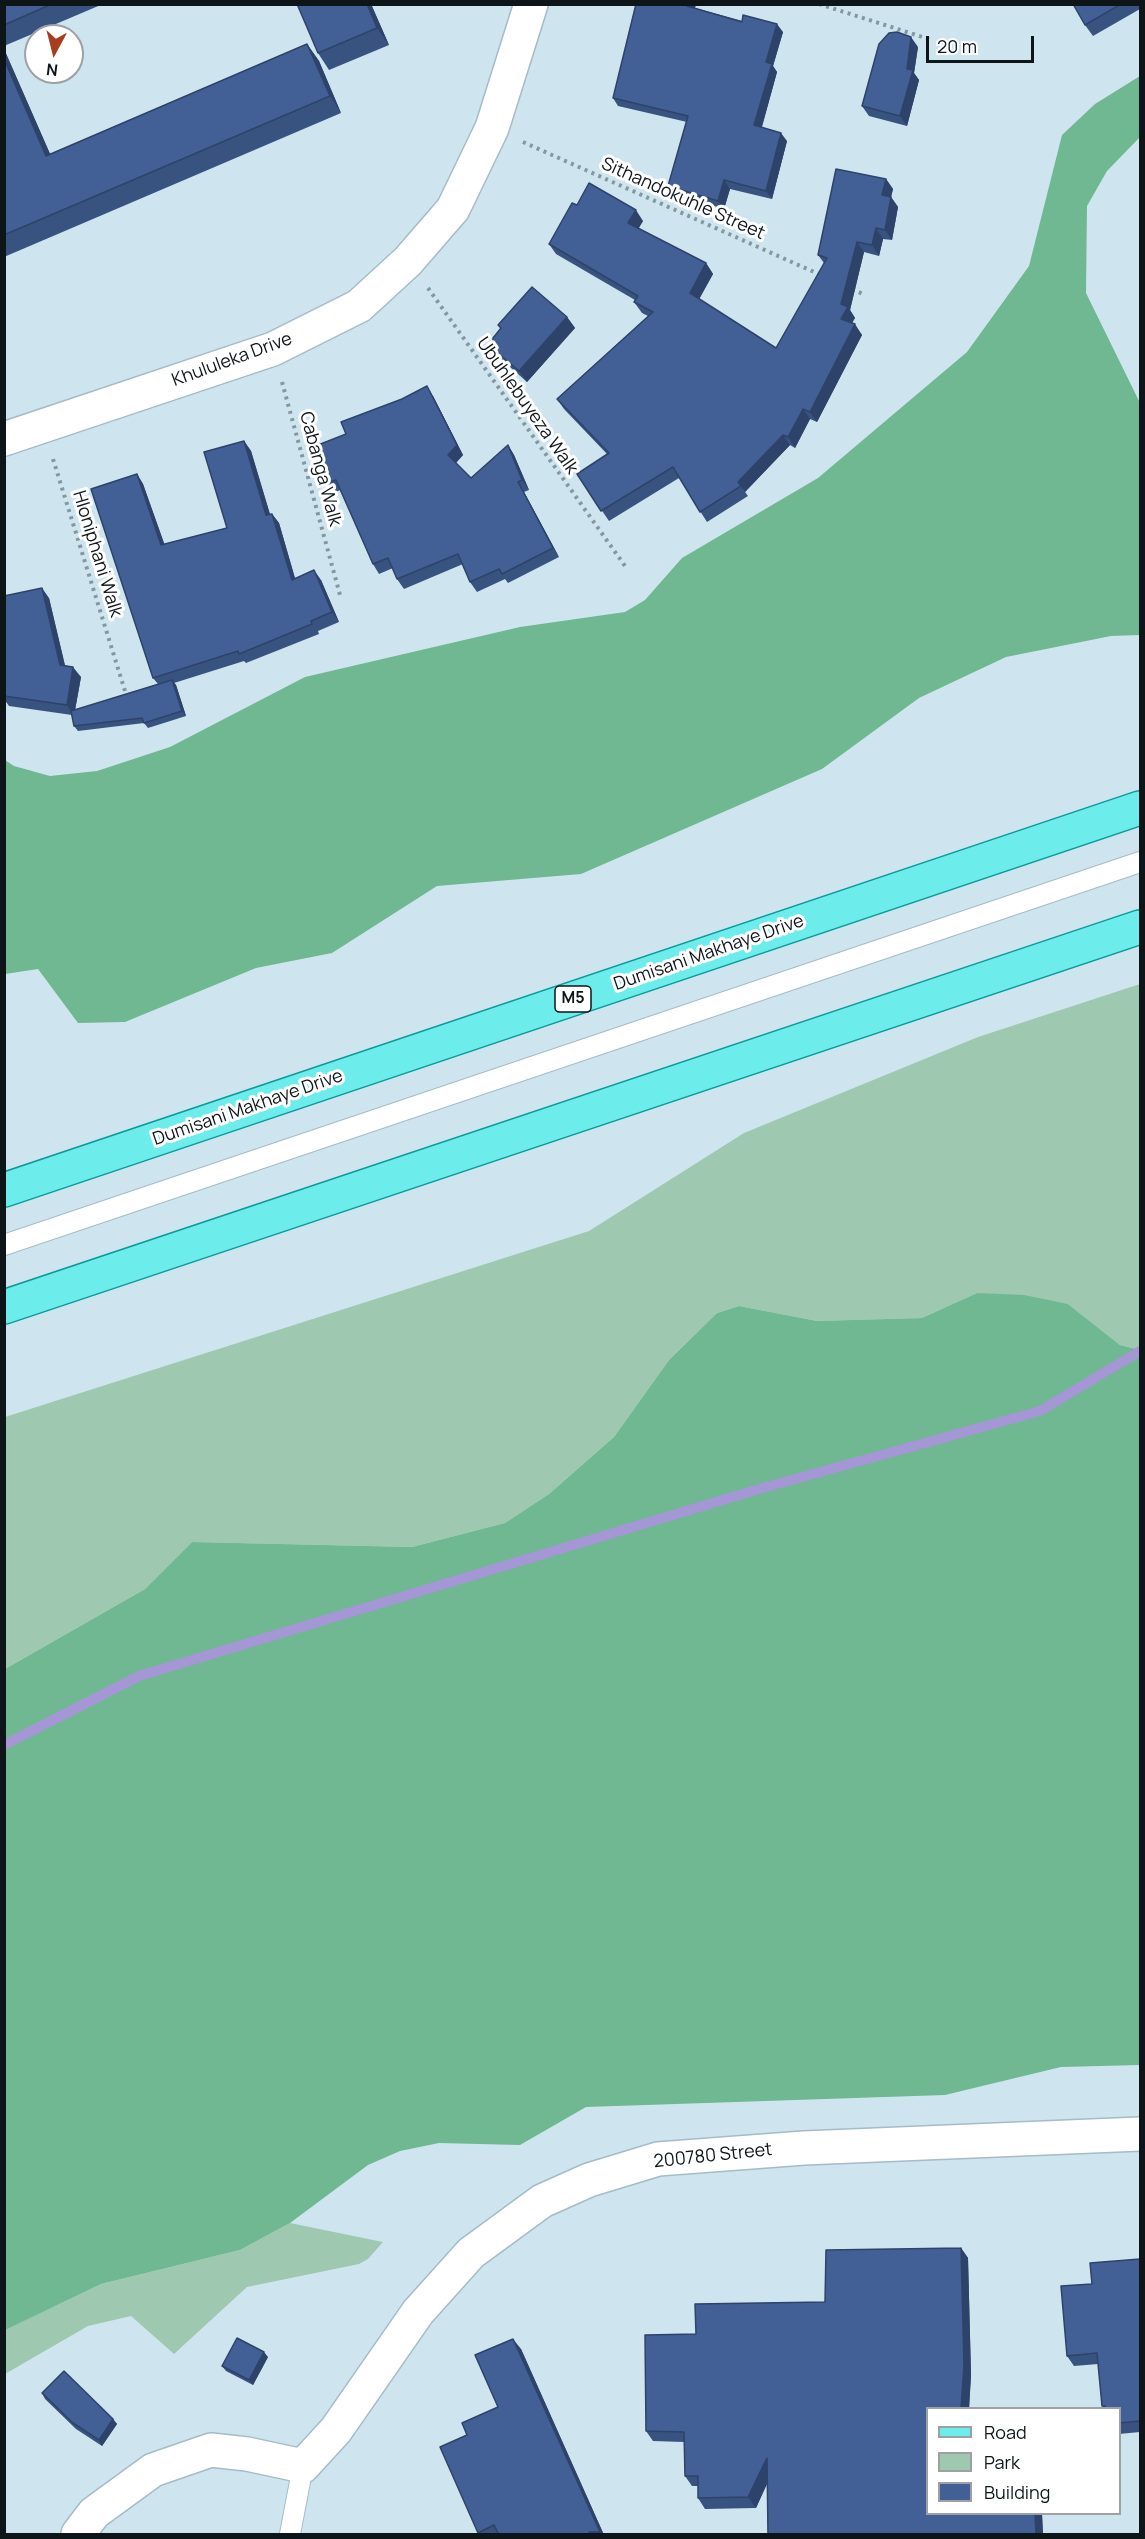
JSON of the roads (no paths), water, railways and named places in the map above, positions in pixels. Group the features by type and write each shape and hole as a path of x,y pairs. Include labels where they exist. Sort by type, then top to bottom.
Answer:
{"main road":[{"name":"Dumisani Makhaye Drive","path":"4,1190 1140,808"},
{"path":"4,1306 1140,927"}],"street":[{"name":"Khululeka Drive","path":"4,439 273,349 359,306 408,261 453,209 492,128 531,4"},
{"name":"200780 Street","path":"303,2466 336,2430 418,2312 471,2253 542,2201 589,2180 658,2159 804,2148 1140,2134"},
{"path":"78,2535 94,2513 153,2470 211,2450 247,2454 303,2466"}],"lane":[{"path":"4,1245 1140,862"},
{"path":"290,2535 303,2466"}],"waterway":[{"path":"4,1745 139,1676 759,1489 1040,1411 1140,1351"}]}
